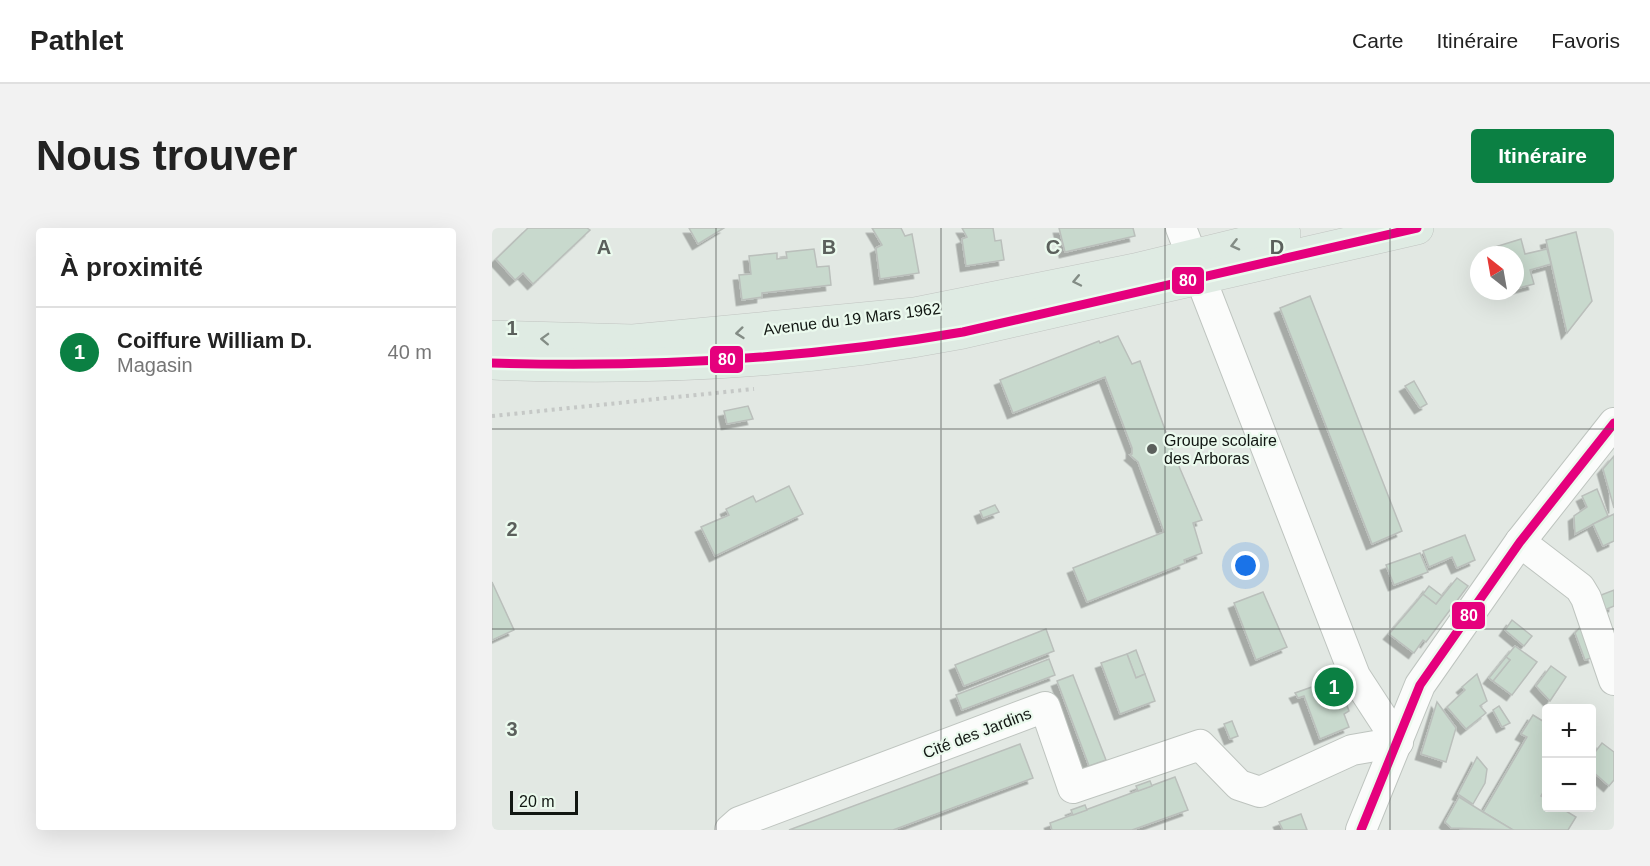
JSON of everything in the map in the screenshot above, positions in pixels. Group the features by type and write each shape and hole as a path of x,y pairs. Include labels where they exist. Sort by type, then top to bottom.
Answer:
{"main road":[{"name":"Avenue du 19 Mars 1962","path":"492,337 633,341 915,314 1312,228"},
{"name":"Avenue du 19 Mars 1962","path":"492,363 576,367 690,365 815,355 891,345 963,332 1191,254 1417,228"}],"street":[{"path":"1191,254 1355,676 1398,742"},
{"path":"1361,830 1420,685 1520,542 1614,423"},
{"path":"1520,542 1580,588 1586,598 1614,680"},
{"name":"Cité des Jardins","path":"730,830 739,822 1045,707 1073,789 1200,745 1239,785 1260,792 1352,750 1398,742"}],"path":[{"path":"492,416 758,389"}],"building":[{"path":"528,228 587,228 590,230 533,284 523,273 515,280 496,259"},
{"path":"689,228 724,228 698,244"},
{"path":"872,228 901,228 905,236 912,234 919,273 880,279 876,248 882,245"},
{"path":"962,228 993,228 995,241 1001,240 1004,260 966,266 962,239 967,237"},
{"path":"1059,228 1133,228 1135,236 1065,252"},
{"path":"1576,232 1592,301 1567,333 1546,240"},
{"path":"1521,239 1523,246 1498,246"},
{"path":"814,249 817,267 829,266 831,285 762,293 762,297 742,300 739,275 751,274 749,256 777,253 777,259 787,258 786,252"},
{"path":"1547,249 1551,264 1530,270 1534,284 1524,287 1524,250 1525,254"},
{"path":"1310,296 1402,531 1372,544 1280,308"},
{"path":"1118,336 1132,364 1140,361 1175,457 1202,520 1193,523 1202,553 1184,560 1185,563 1087,602 1073,568 1164,532 1138,462 1130,455 1132,448 1105,377 1013,413 1000,380 1099,341 1100,343"},
{"path":"1414,381 1427,404 1420,408 1405,386"},
{"path":"748,406 753,419 727,424 724,411"},
{"path":"1614,456 1614,508 1603,469"},
{"path":"789,486 803,514 715,556 701,527 729,515 726,509 753,496 756,502"},
{"path":"1597,489 1608,516 1575,534 1574,516 1587,507 1582,496"},
{"path":"995,505 999,512 983,518 980,511"},
{"path":"1614,514 1614,541 1603,546 1593,524"},
{"path":"1465,535 1475,560 1457,568 1452,557 1429,567 1423,551"},
{"path":"1420,553 1428,572 1394,585 1386,565"},
{"path":"1457,578 1468,586 1426,642 1423,640 1414,653 1389,634 1423,594 1436,604"},
{"path":"492,582 514,630 492,640"},
{"path":"1429,586 1442,596 1436,604 1423,594"},
{"path":"1614,590 1614,606 1600,612 1596,597"},
{"path":"1263,592 1287,647 1256,660 1234,603"},
{"path":"1512,620 1532,636 1524,646 1505,630"},
{"path":"1582,625 1594,657 1585,660 1575,633"},
{"path":"1046,629 1054,651 964,686 955,665"},
{"path":"1515,646 1537,662 1512,695 1493,681 1510,660 1506,657"},
{"path":"1136,650 1145,674 1136,678 1127,654"},
{"path":"1127,654 1136,678 1145,674 1155,701 1120,714 1101,663"},
{"path":"1506,657 1510,660 1493,681 1489,678"},
{"path":"1049,659 1055,675 962,710 956,695"},
{"path":"1551,666 1566,677 1550,701 1536,686"},
{"path":"1477,674 1487,701 1480,706 1486,713 1466,729 1447,707 1465,690 1462,687"},
{"path":"1073,675 1106,760 1089,766 1057,681"},
{"path":"1337,678 1349,711 1344,714 1349,727 1320,739 1304,696 1298,698 1295,693"},
{"path":"1437,702 1456,728 1446,762 1421,754"},
{"path":"1499,706 1510,723 1502,727 1493,710"},
{"path":"1533,715 1542,721 1542,812 1568,812 1576,817 1568,830 1513,830 1483,812 1527,737 1521,734"},
{"path":"1232,721 1238,736 1230,739 1224,724"},
{"path":"1602,743 1614,752 1614,780 1609,786 1596,775 1596,751"},
{"path":"1020,744 1033,778 893,830 789,830"},
{"path":"1477,757 1487,769 1485,783 1473,804 1458,794"},
{"path":"1175,777 1188,810 1132,830 1052,830 1050,823"},
{"path":"1150,781 1152,786 1138,791 1136,786"},
{"path":"1459,797 1513,830 1451,828 1445,822"},
{"path":"1085,805 1087,810 1073,815 1071,810"},
{"path":"1301,814 1307,830 1283,830 1279,822"}],"transit line":[{"name":"80","path":"492,363 611,364 728,360 904,341 963,332 1417,228"},
{"name":"80","path":"1361,830 1420,685 1520,542 1614,423"}],"place":[{"name":"Groupe scolaire des Arboras","path":"1152,449"},
{"name":"Coiffure William D.","path":"1334,687"}]}
